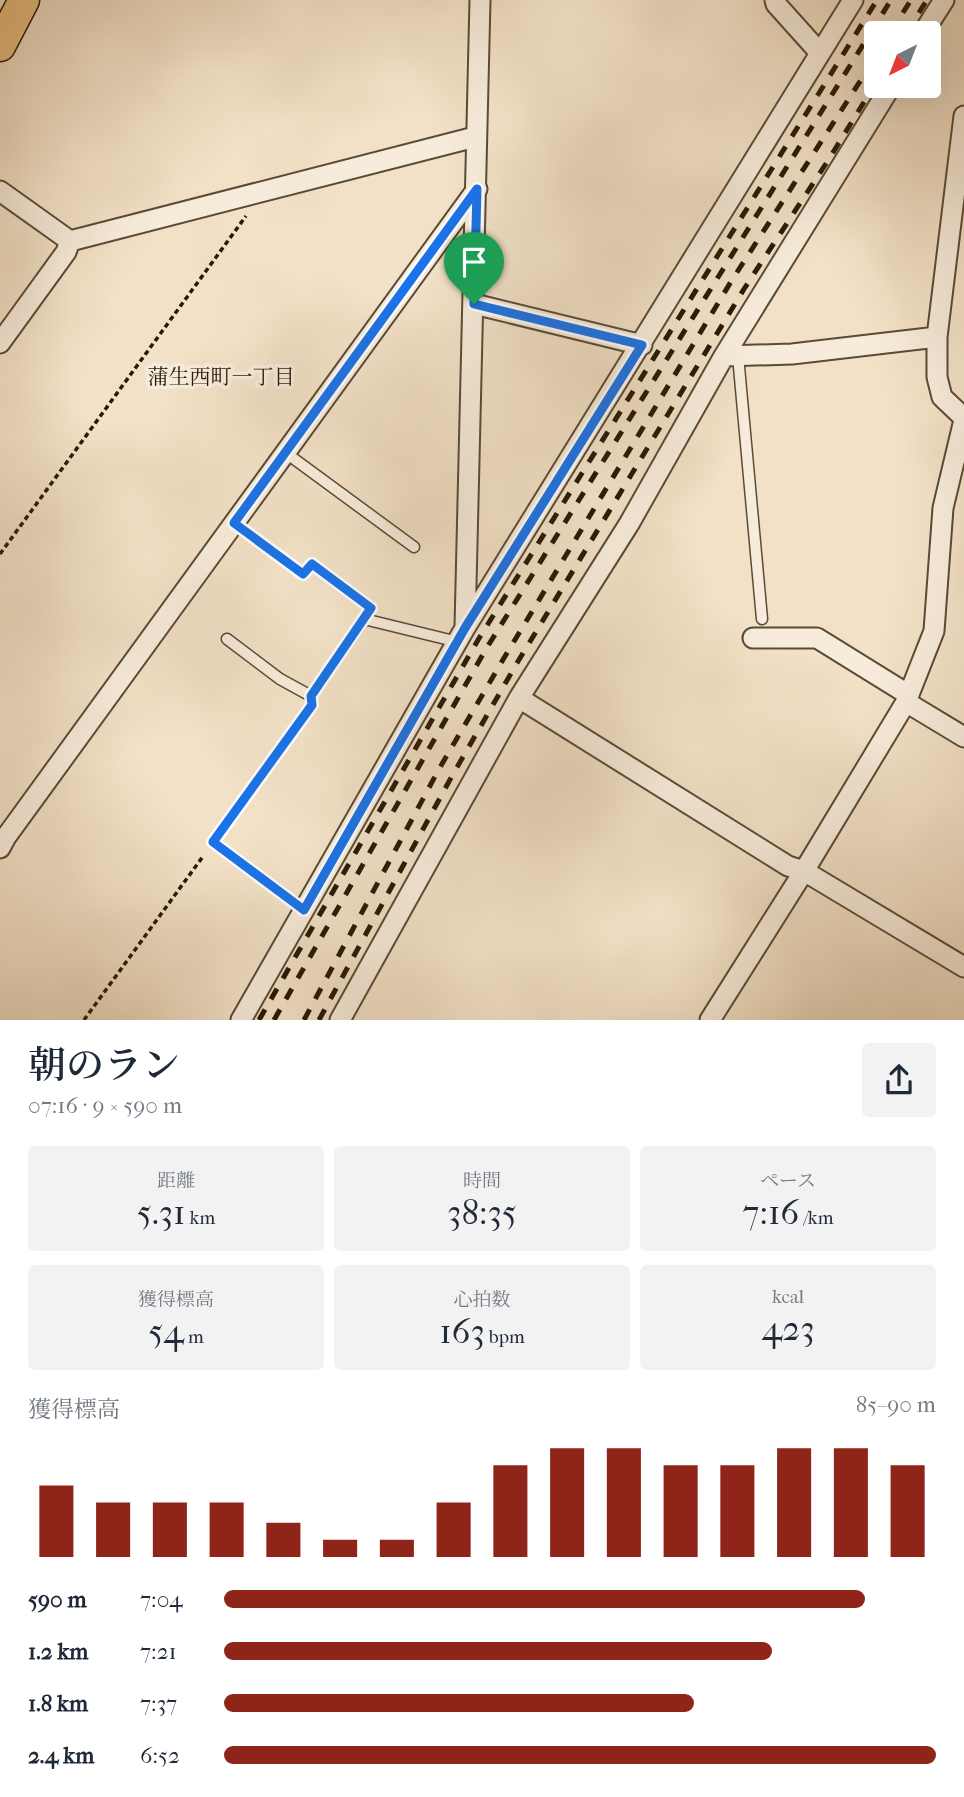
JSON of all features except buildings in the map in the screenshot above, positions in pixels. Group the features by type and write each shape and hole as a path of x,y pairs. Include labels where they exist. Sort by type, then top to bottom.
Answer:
{"main road":[{"path":"0,46 24,0"}],"street":[{"path":"462,635 474,304 477,189 475,137 480,0"},
{"path":"775,0 820,53"},
{"path":"241,1020 462,635 853,0"},
{"path":"931,21 944,0"},
{"path":"340,1020 519,698 629,524 884,98"},
{"path":"710,1020 908,699 934,631 943,508 964,419 942,397 937,377 937,337 964,116"},
{"path":"70,241 475,137"},
{"path":"0,848 477,189"},
{"path":"0,191 70,241"},
{"path":"0,343 66,252 70,241"},
{"path":"474,304 642,345"},
{"path":"731,356 792,354 937,337"},
{"path":"753,638 817,638 964,737"},
{"path":"519,698 788,866 804,871 964,967"}],"lane":[{"path":"731,356 762,619"},
{"path":"286,453 414,547"},
{"path":"227,639 280,679 311,696 371,608 312,564 303,574 234,523"},
{"path":"364,619 462,635"},
{"path":"213,842 304,910"}],"path":[{"path":"0,554 237,226 267,190"},
{"path":"84,1020 312,705 311,696"}],"railway":[{"path":"259,1020 478,640 877,0"},
{"path":"274,1020 486,649 891,0"},
{"path":"898,21 911,0"},
{"path":"914,21 927,0"},
{"path":"304,1020 439,769 504,658 732,280 864,75"},
{"path":"319,1020 517,663 744,289 867,98"}],"district":[{"name":"蒲生西町一丁目","path":"221,377"}],"route":[{"path":"477,189 474,304 642,345 465,628 304,910 213,842 312,705 311,696 371,608 312,564 303,574 234,523 477,189"}]}
